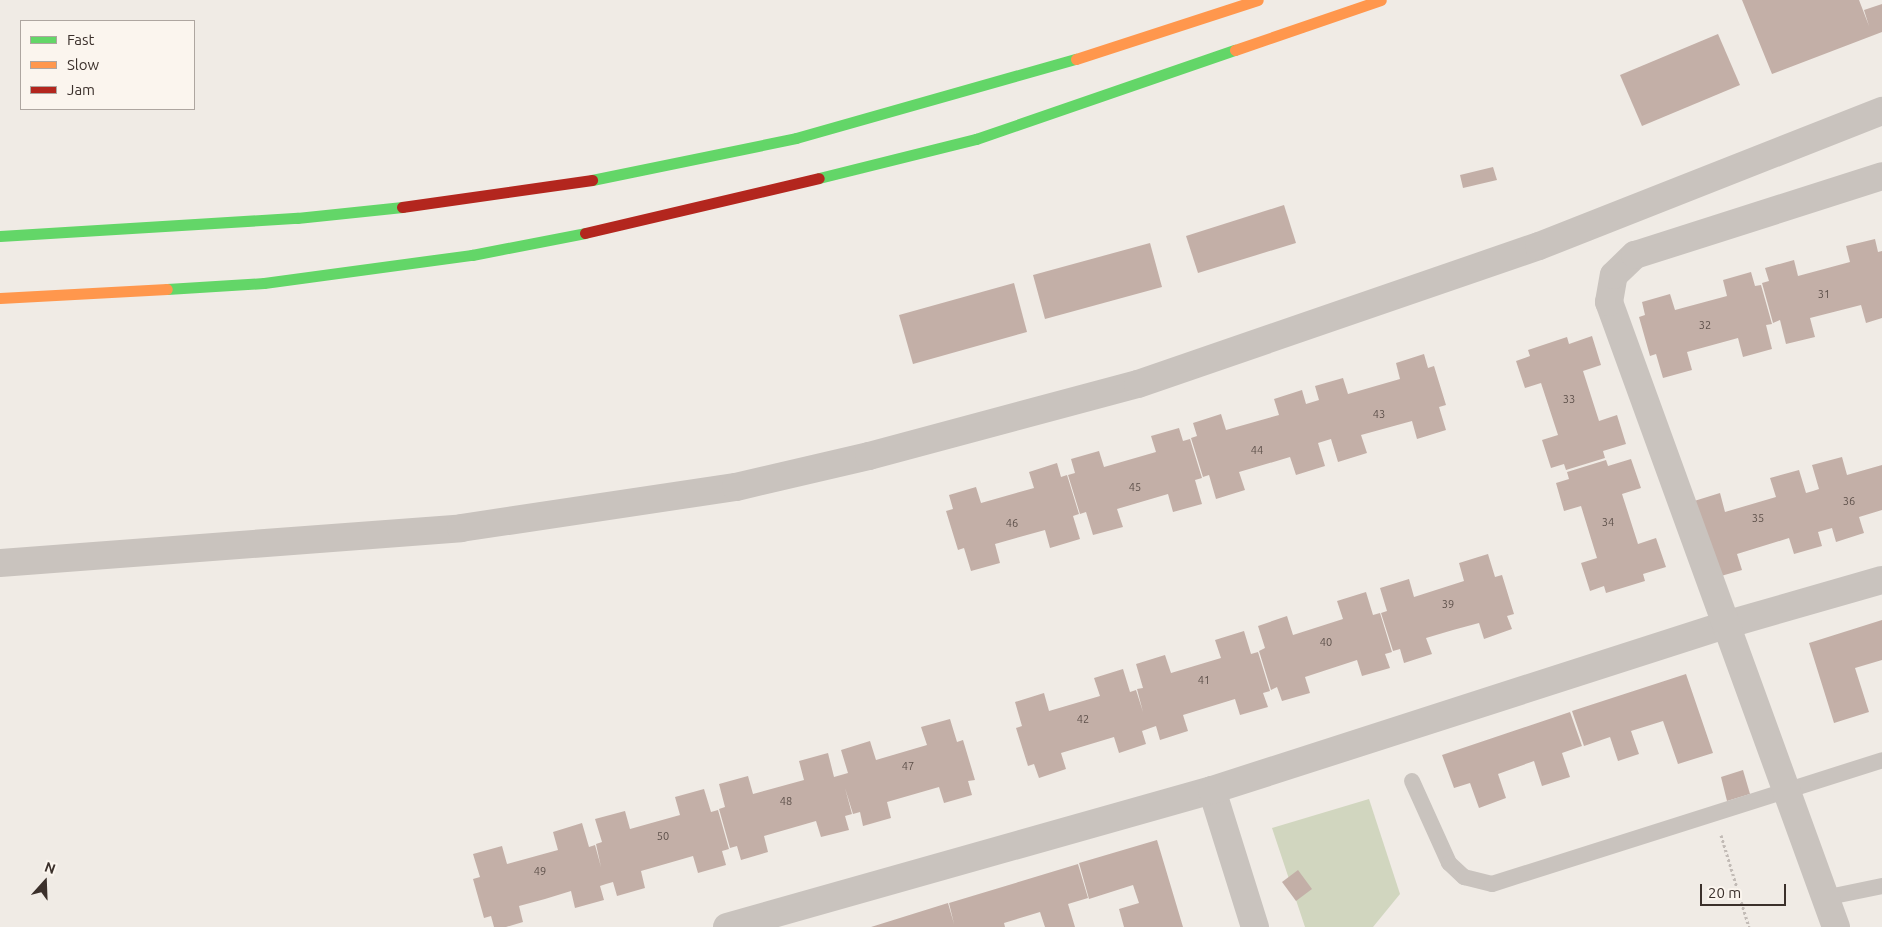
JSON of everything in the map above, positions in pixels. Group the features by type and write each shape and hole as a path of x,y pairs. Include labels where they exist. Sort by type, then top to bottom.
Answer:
{"main road":[{"path":"0,236 297,218 451,202 587,181 796,138 1067,62 1258,0"},
{"path":"0,298 264,283 472,255 642,222 976,139 1381,0"}],"street":[{"path":"0,563 461,528 736,487 869,456 1138,384 1539,246 1882,111"},
{"path":"1836,927 1609,302 1610,286 1622,264 1635,255 1882,176"},
{"path":"727,927 1212,790 1725,625 1882,580"},
{"path":"1212,790 1255,927"}],"lane":[{"path":"1412,781 1450,863 1464,877 1492,884 1786,788 1882,760"},
{"path":"1824,898 1882,886"}],"path":[{"path":"1719,829 1749,927"}],"green space":[{"path":"1369,799 1400,894 1373,927 1305,927 1272,828"}],"building":[{"path":"1742,0 1859,0 1869,26 1864,10 1882,4 1882,32 1772,74"},
{"path":"1718,34 1740,85 1642,126 1620,75"},
{"path":"1493,167 1497,180 1463,188 1460,175"},
{"path":"1284,205 1296,243 1198,273 1186,236"},
{"path":"1875,239 1878,252 1882,251 1882,318 1866,323 1861,305 1810,318 1815,337 1786,344 1780,320 1773,323 1762,283 1769,281 1765,268 1794,260 1798,276 1850,262 1846,246"},
{"path":"1150,243 1162,287 1045,319 1033,275"},
{"path":"1751,272 1755,286 1761,285 1772,324 1766,325 1772,349 1743,357 1738,338 1687,352 1692,370 1663,378 1656,354 1650,356 1639,317 1645,315 1642,302 1670,294 1675,310 1727,296 1723,280"},
{"path":"1014,283 1027,332 913,364 899,315"},
{"path":"1592,336 1601,365 1583,371 1599,421 1617,415 1626,444 1603,451 1605,458 1566,470 1564,464 1551,468 1542,440 1558,435 1541,383 1525,388 1516,361 1530,356 1528,350 1567,337 1569,344"},
{"path":"1424,354 1428,368 1434,366 1446,405 1439,407 1446,430 1417,439 1412,421 1361,435 1367,453 1338,462 1331,439 1318,443 1325,466 1296,475 1290,457 1239,472 1245,490 1216,499 1209,475 1203,477 1191,438 1197,436 1193,423 1221,414 1226,430 1279,415 1274,399 1302,390 1306,404 1319,400 1315,386 1343,378 1348,394 1400,379 1396,363"},
{"path":"1179,428 1183,441 1190,439 1202,478 1195,480 1202,504 1173,512 1168,494 1117,509 1123,527 1093,535 1086,512 1080,514 1068,475 1075,473 1071,459 1099,451 1104,467 1156,452 1151,436"},
{"path":"1842,457 1847,475 1882,465 1882,510 1859,517 1864,533 1836,542 1832,528 1818,532 1822,546 1794,554 1789,538 1737,554 1742,570 1714,578 1691,502 1720,493 1725,512 1776,497 1770,478 1799,470 1806,493 1813,491 1819,489 1812,465"},
{"path":"1631,459 1641,488 1622,494 1638,544 1656,538 1666,567 1643,574 1645,581 1606,593 1604,586 1590,591 1581,563 1597,558 1581,506 1564,511 1556,483 1569,479 1567,472 1606,460 1608,466"},
{"path":"1057,463 1061,477 1067,475 1079,514 1073,516 1080,539 1050,548 1045,530 995,544 1000,563 971,571 964,548 958,550 946,511 953,509 949,495 976,487 981,503 1034,488 1029,472"},
{"path":"1488,554 1495,577 1502,575 1514,614 1507,616 1512,629 1484,639 1479,623 1426,638 1432,654 1404,663 1400,649 1393,651 1381,613 1387,611 1380,588 1409,579 1414,597 1464,581 1459,563"},
{"path":"1366,592 1373,615 1380,613 1392,652 1385,654 1390,668 1362,676 1357,660 1305,677 1310,693 1282,701 1277,687 1271,690 1259,651 1265,648 1258,626 1287,616 1293,635 1343,619 1337,601"},
{"path":"1882,620 1882,660 1855,668 1869,712 1834,723 1809,643"},
{"path":"1244,631 1251,654 1258,652 1270,691 1263,693 1268,707 1240,715 1235,699 1183,715 1188,731 1160,740 1156,726 1142,731 1146,744 1119,753 1114,737 1061,753 1066,769 1039,778 1034,764 1028,766 1016,728 1022,726 1015,702 1044,693 1049,711 1100,696 1094,678 1123,669 1130,692 1136,690 1143,712 1137,689 1143,688 1136,664 1165,655 1171,673 1221,658 1215,640"},
{"path":"1686,674 1713,753 1678,764 1663,721 1631,731 1639,754 1618,761 1610,737 1584,746 1572,711"},
{"path":"1570,712 1582,746 1562,753 1570,777 1542,786 1534,761 1498,774 1506,798 1479,808 1470,783 1454,788 1442,755"},
{"path":"950,719 957,742 963,740 975,780 968,781 972,795 944,803 939,787 887,802 891,818 863,826 860,812 853,814 845,788 852,814 845,816 849,830 821,837 816,821 764,836 768,852 741,860 737,846 730,848 719,809 725,807 719,784 748,776 753,794 804,780 799,761 828,753 834,777 848,773 841,750 870,741 876,760 927,745 921,727"},
{"path":"1743,770 1750,794 1727,801 1721,777"},
{"path":"704,789 711,812 718,810 729,849 722,851 726,865 698,873 693,856 641,871 645,888 617,896 613,882 600,886 604,900 575,908 571,891 519,906 523,922 506,927 494,927 491,916 484,918 473,879 480,877 473,854 502,846 507,864 558,850 553,832 582,823 589,847 595,845 601,867 596,844 602,842 595,819 625,811 630,829 680,815 675,797"},
{"path":"1157,840 1183,927 1124,927 1119,909 1139,903 1133,885 1089,899 1079,863"},
{"path":"1078,864 1088,898 1068,904 1075,927 1045,927 1040,912 1004,923 1005,927 871,927 948,903 954,924 949,903"},
{"path":"1298,870 1312,889 1296,901 1282,882"}],"traffic: fast":[{"path":"819,178 976,139 1235,50"},
{"path":"592,180 796,138 1076,59"},
{"path":"0,236 297,218 402,207"},
{"path":"167,289 264,283 472,255 585,233"}],"traffic: slow":[{"path":"1076,59 1258,0"},
{"path":"1235,50 1381,0"},
{"path":"0,298 167,289"}],"traffic: jam":[{"path":"585,233 819,178"},
{"path":"402,207 592,180"}]}
